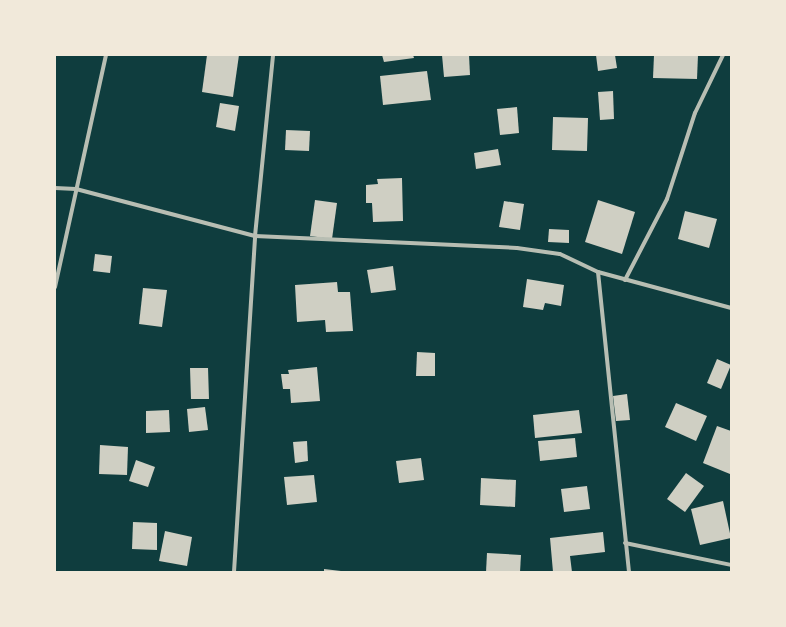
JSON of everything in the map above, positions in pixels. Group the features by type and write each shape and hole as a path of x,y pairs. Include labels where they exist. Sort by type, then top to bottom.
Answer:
{"street":[{"path":"55,287 106,55"},
{"path":"234,572 255,236 273,55"},
{"path":"624,280 667,199 695,113 723,55"},
{"path":"55,188 76,189 255,236 517,248 560,254 598,272 731,308"},
{"path":"598,272 629,572"},
{"path":"625,543 731,565"}],"building":[{"path":"207,55 239,55 233,97 202,92"},
{"path":"382,55 413,55 414,58 384,62"},
{"path":"442,55 469,55 470,75 444,77"},
{"path":"596,55 615,55 617,68 598,71"},
{"path":"654,55 698,55 697,79 653,78"},
{"path":"427,71 431,100 383,105 380,76"},
{"path":"613,91 614,119 600,120 598,92"},
{"path":"220,103 239,106 235,131 216,127"},
{"path":"517,107 519,133 500,135 497,109"},
{"path":"553,117 588,118 587,151 552,150"},
{"path":"286,130 310,131 309,151 285,150"},
{"path":"498,149 501,165 476,169 474,153"},
{"path":"402,178 403,221 373,222 372,203 366,203 366,185 378,184 377,179"},
{"path":"315,200 337,203 332,239 310,236"},
{"path":"598,200 635,212 622,254 585,242"},
{"path":"504,201 524,204 520,230 499,227"},
{"path":"685,211 717,219 709,248 678,239"},
{"path":"549,229 569,230 569,243 548,242"},
{"path":"95,254 112,256 110,273 93,271"},
{"path":"393,266 396,290 371,293 367,270"},
{"path":"527,279 564,285 561,306 545,303 543,310 523,307"},
{"path":"337,282 338,292 350,292 353,331 326,332 325,320 297,322 295,285"},
{"path":"143,288 167,290 162,327 139,324"},
{"path":"417,352 435,353 435,376 416,376"},
{"path":"717,359 731,365 721,389 707,383"},
{"path":"317,367 320,401 291,403 290,389 283,389 281,374 289,374 288,370"},
{"path":"190,368 208,368 209,399 191,399"},
{"path":"627,394 630,420 616,421 613,396"},
{"path":"676,403 707,416 696,441 665,427"},
{"path":"205,407 208,430 189,432 187,409"},
{"path":"169,410 170,432 146,433 146,411"},
{"path":"579,410 582,433 535,438 533,415"},
{"path":"717,426 731,431 730,474 703,463"},
{"path":"575,438 577,457 540,461 538,441"},
{"path":"307,441 308,461 295,463 293,442"},
{"path":"100,445 128,447 127,475 99,474"},
{"path":"421,458 424,480 399,483 396,461"},
{"path":"136,460 155,467 148,487 129,481"},
{"path":"686,473 704,486 685,512 667,499"},
{"path":"314,475 317,502 287,505 284,477"},
{"path":"481,478 516,480 515,507 480,505"},
{"path":"587,486 590,509 564,512 561,489"},
{"path":"723,501 731,538 700,545 691,509"},
{"path":"133,522 157,523 157,550 132,549"},
{"path":"165,531 192,537 187,566 159,561"},
{"path":"603,532 605,552 570,556 572,572 553,572 550,538"},
{"path":"487,553 521,555 520,572 486,572"},
{"path":"324,569 341,571 341,572 324,572"}]}
